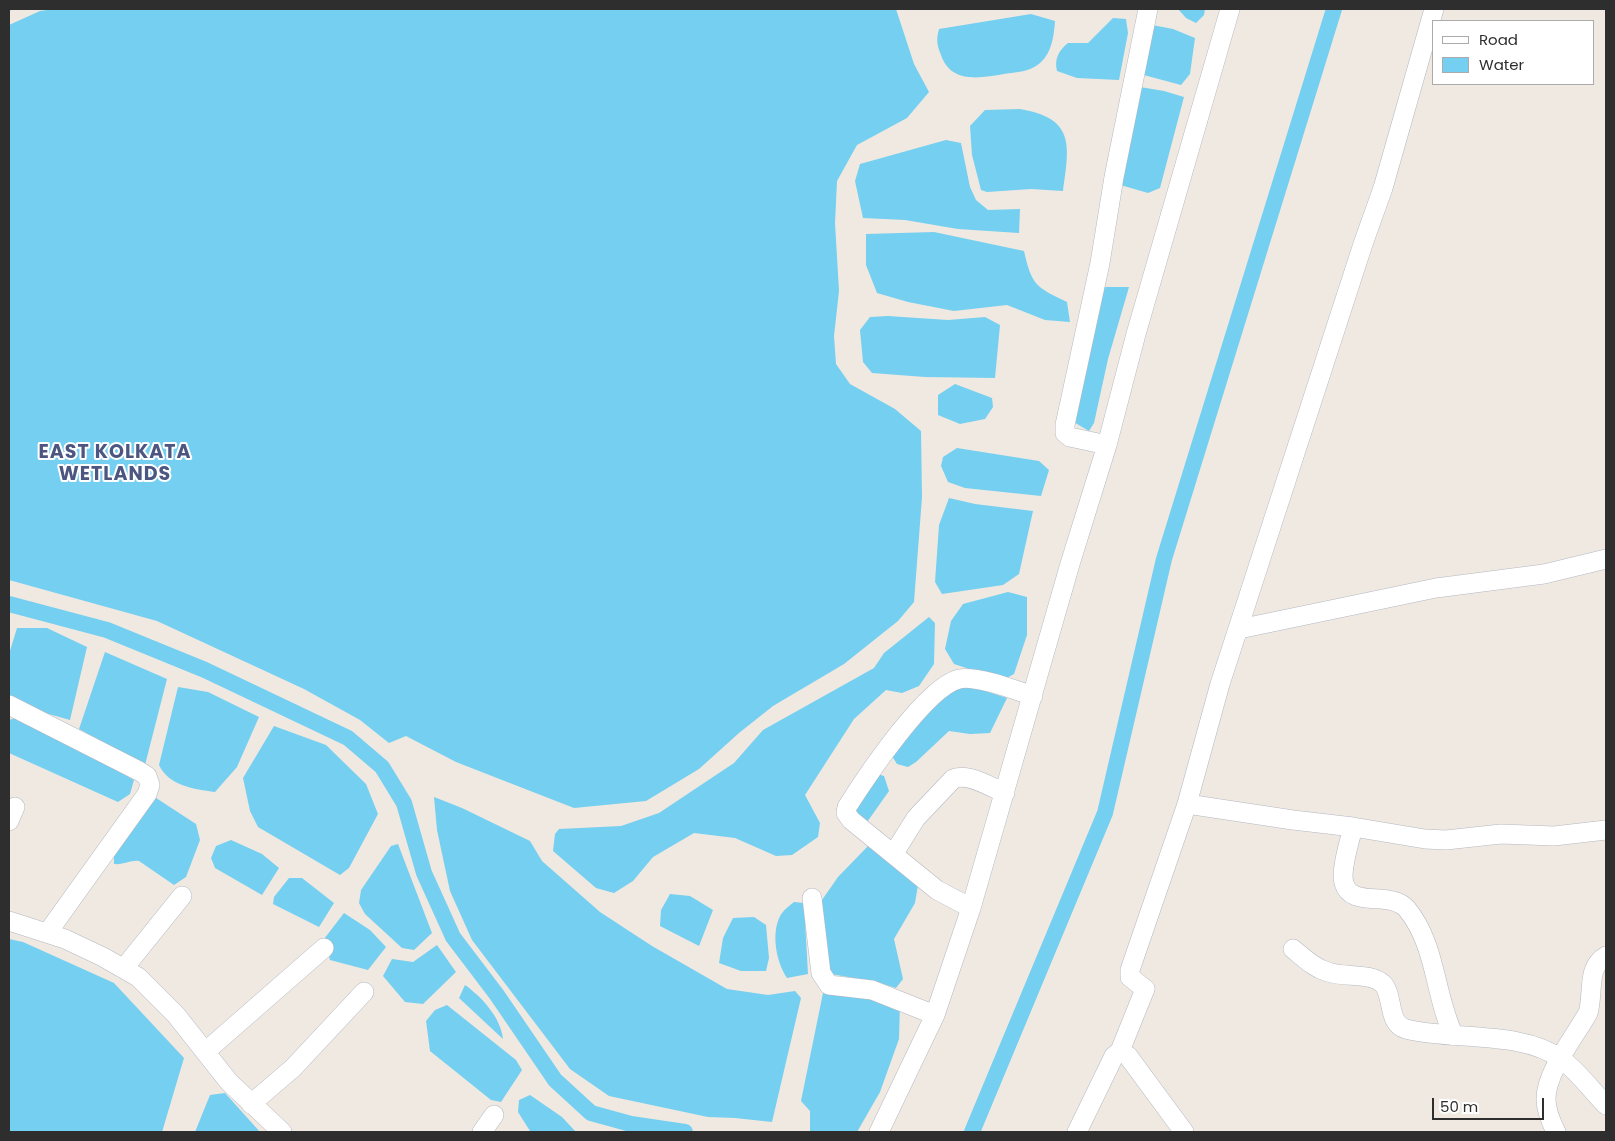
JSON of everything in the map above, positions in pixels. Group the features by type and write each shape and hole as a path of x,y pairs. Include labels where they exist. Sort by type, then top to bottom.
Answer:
{"street":[{"path":"1107,445 1070,437 1065,433 1065,425 1100,262 1117,160 1148,9"},
{"path":"879,1132 935,1015 971,908 1070,564 1107,445 1136,334 1230,9"},
{"path":"1077,1132 1114,1056 1120,1051 1145,989 1130,977 1130,970 1187,804 1220,684 1363,244 1384,188 1434,9"},
{"path":"1239,629 1436,588 1544,574 1606,559"},
{"path":"971,908 937,890 894,853 850,820 846,813 847,806 888,748 918,711 948,684 960,679 979,681 1033,696"},
{"path":"9,705 139,771 147,776 150,785 147,794 48,932"},
{"path":"894,853 916,818 952,778 959,776 968,778 1004,793"},
{"path":"1187,804 1425,839 1446,840 1501,834 1554,836 1606,830"},
{"path":"1353,827 1344,883 1349,892 1359,898 1389,899 1406,907 1420,930 1434,965 1449,1027 1454,1036"},
{"path":"124,968 182,896"},
{"path":"812,898 820,973 829,985 872,990 935,1015"},
{"path":"9,921 48,932 124,968 152,990 176,1015 229,1082 282,1132"},
{"path":"205,1052 324,948"},
{"path":"1293,950 1323,971 1339,975 1372,978 1379,982 1386,990 1394,1016 1401,1027 1454,1036 1502,1038 1533,1046 1561,1059 1606,1105"},
{"path":"1556,1132 1549,1117 1546,1099 1550,1080 1588,1013 1592,1002 1594,968 1598,960 1606,956"},
{"path":"251,1104 294,1068 364,992"},
{"path":"1120,1051 1128,1056 1184,1132"},
{"path":"482,1132 494,1115"}],"water":[{"path":"54,9 896,9 914,64 929,92 907,118 857,145 837,181 835,223 839,291 834,336 836,364 850,384 895,409 921,431 922,497 914,602 898,621 844,664 773,706 699,769 646,801 574,808 456,762 406,736 389,743 360,720 304,689 157,621 9,580 9,25 40,11"},
{"path":"1178,9 1205,9 1204,15 1196,23 1186,18"},
{"path":"1031,14 1055,21 1050,49 1044,59 1032,68 985,77 967,77 952,71 941,55 937,36 939,29"},
{"path":"1113,18 1126,19 1128,33 1119,80 1077,78 1057,71 1057,59 1068,43 1088,43"},
{"path":"1152,25 1173,29 1195,38 1190,74 1181,85 1140,74"},
{"path":"1140,87 1184,97 1160,188 1148,193 1117,184"},
{"path":"1020,109 1038,113 1050,119 1059,127 1064,136 1067,147 1067,160 1063,191 1031,189 987,192 981,190 972,155 970,126 985,110"},
{"path":"946,140 961,143 970,187 976,200 988,210 1020,209 1019,233 958,229 905,220 863,218 855,181 860,164"},
{"path":"934,232 1024,251 1030,272 1037,284 1048,293 1067,302 1070,322 1045,320 1007,305 954,311 908,302 877,293 866,265 866,234"},
{"path":"1100,287 1129,287 1108,359 1094,423 1089,431 1072,421"},
{"path":"888,316 948,320 985,317 1000,325 995,378 925,377 872,373 863,362 860,330 870,317"},
{"path":"955,384 992,398 993,407 985,419 960,424 938,415 938,395"},
{"path":"957,448 1039,461 1049,470 1041,496 965,488 948,482 941,466 943,457"},
{"path":"949,498 975,504 1033,511 1019,574 1003,585 942,594 935,582 939,525"},
{"path":"1008,592 1027,597 1027,635 1014,674 1003,680 954,664 945,649 951,621 963,604"},
{"path":"929,617 935,623 934,664 919,686 902,693 886,690 854,719 805,795 820,823 818,837 792,855 776,856 735,838 694,833 653,857 633,881 614,893 596,888 553,851 555,834 559,829 621,826 659,813 734,763 763,730 874,668 884,653"},
{"path":"17,628 47,628 87,647 70,720 31,709 9,698 9,654"},
{"path":"105,652 167,679 145,765 79,729"},
{"path":"948,686 970,686 1007,698 990,733 970,734 949,731 916,762 908,767 897,764 890,753"},
{"path":"178,687 208,692 259,717 237,767 215,792 191,788 176,782 163,772 159,765"},
{"path":"21,716 134,780 130,794 118,802 9,753 9,720"},
{"path":"274,726 326,745 366,784 378,814 349,868 340,875 258,827 250,811 243,778"},
{"path":"874,773 884,776 889,791 865,825 848,815"},
{"path":"153,796 196,824 200,840 186,877 174,885 139,861 114,864 114,852"},
{"path":"434,797 462,808 530,841 542,861 600,912 652,946 727,989 768,995 795,991 801,998 772,1122 708,1117 609,1096 570,1069 472,940 450,891 437,830"},
{"path":"231,840 262,854 279,868 262,895 215,868 211,858 216,846"},
{"path":"398,844 432,933 414,950 402,948 365,914 359,903 361,890 391,846"},
{"path":"868,846 885,851 918,885 915,903 894,939 903,979 896,988 877,982 825,973 815,910 838,877"},
{"path":"289,878 302,878 334,903 319,927 273,904 274,897"},
{"path":"670,894 690,896 713,910 699,946 660,926 661,910"},
{"path":"794,902 804,903 808,974 787,978 777,955 775,937 778,920 782,913"},
{"path":"344,913 370,930 386,947 368,970 330,960 324,939"},
{"path":"754,917 766,925 769,958 766,971 741,971 719,963 723,938 733,918"},
{"path":"9,939 23,942 114,983 184,1058 162,1132 9,1132"},
{"path":"437,945 456,972 423,1004 405,1002 383,976 392,959 413,962"},
{"path":"465,985 478,996 495,1016 503,1039 459,998"},
{"path":"866,990 900,1003 899,1039 880,1092 857,1132 810,1132 810,1111 801,1101 823,993"},
{"path":"447,1005 516,1060 522,1070 501,1102 491,1100 430,1051 426,1021 435,1010"},
{"path":"225,1093 260,1132 195,1132 210,1095"},
{"path":"530,1095 562,1117 576,1132 530,1131 518,1112 519,1100"}],"waterway":[{"path":"972,1132 1105,813 1164,559 1334,9"},
{"path":"9,604 107,630 205,670 348,738 382,767 404,803 424,873 453,937 497,995 555,1080 591,1113 631,1124 685,1132"}],"district":[{"name":"EAST KOLKATA WETLANDS","path":"115,464"}]}
